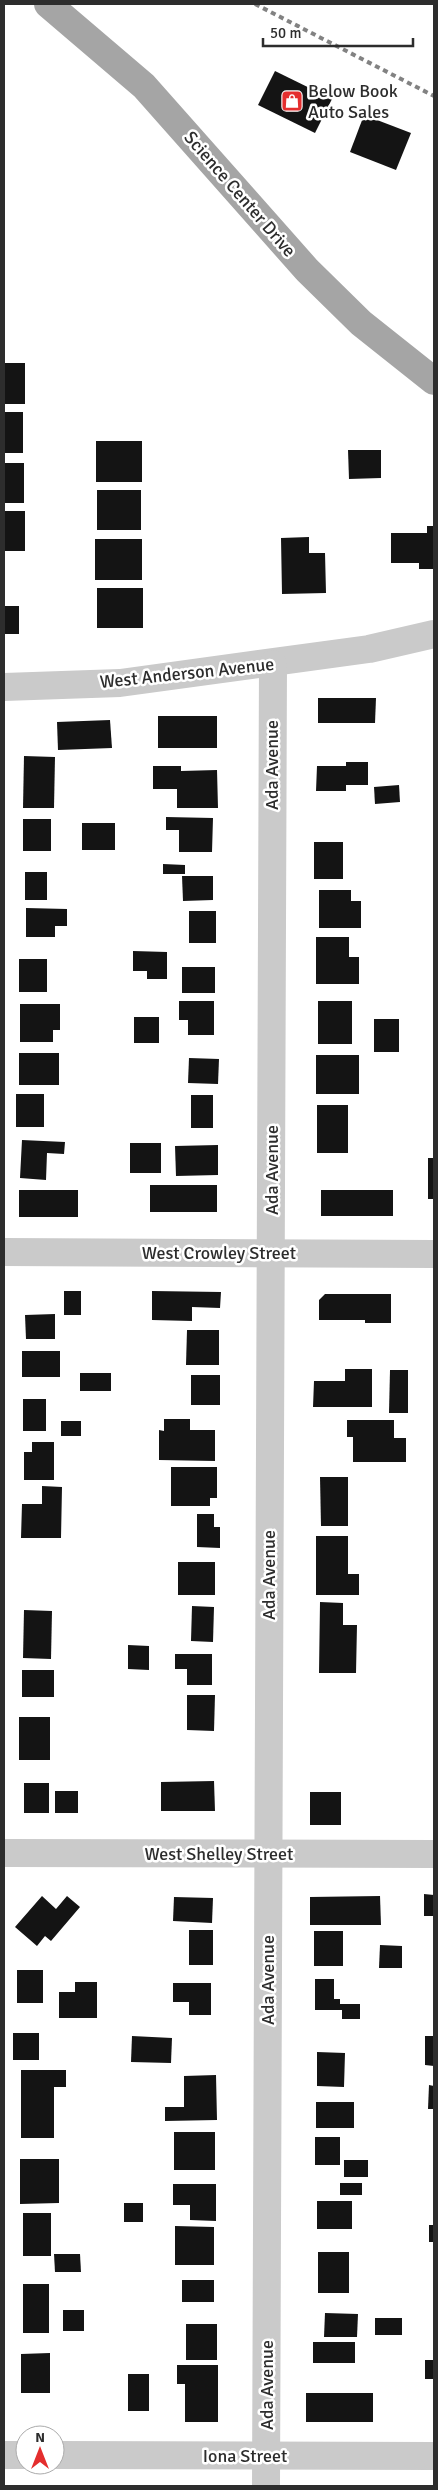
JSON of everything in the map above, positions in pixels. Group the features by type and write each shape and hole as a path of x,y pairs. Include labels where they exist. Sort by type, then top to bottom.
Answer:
{"main road":[{"name":"Science Center Drive","path":"48,4 144,86 307,270 361,323 434,381"},
{"path":"398,353 434,360"}],"street":[{"name":"West Anderson Avenue","path":"4,687 120,683 272,664 369,649 434,634"},
{"name":"Ada Avenue","path":"266,2486 272,1253 272,664"},
{"name":"West Crowley Street","path":"4,1252 434,1254"},
{"name":"West Shelley Street","path":"4,1853 434,1854"},
{"name":"Iona Street","path":"65,2455 434,2456"}],"building":[{"path":"275,71 332,99 315,133 258,105"},
{"path":"364,115 411,133 396,170 350,152"},
{"path":"4,363 25,363 25,404 4,404"},
{"path":"4,412 23,412 23,453 4,453"},
{"path":"96,441 142,441 142,482 96,482"},
{"path":"348,450 381,450 381,478 349,479"},
{"path":"4,463 24,463 24,503 4,503"},
{"path":"97,490 141,490 141,530 97,530"},
{"path":"4,511 25,511 25,551 4,551"},
{"path":"427,526 434,526 434,569 419,569 419,563 391,563 391,533 427,533"},
{"path":"309,537 309,553 325,553 326,593 282,594 281,538"},
{"path":"95,539 142,539 142,580 95,580"},
{"path":"97,588 143,588 143,628 97,628"},
{"path":"4,606 19,606 19,634 4,634"},
{"path":"318,698 376,698 375,723 318,723"},
{"path":"158,716 217,716 217,748 158,748"},
{"path":"110,720 112,748 58,750 57,722"},
{"path":"24,756 55,757 54,808 23,808"},
{"path":"346,762 368,762 368,785 346,785 346,791 316,791 317,766 346,766"},
{"path":"153,766 181,766 181,771 217,770 218,808 177,808 177,789 153,789"},
{"path":"399,785 400,802 375,804 374,787"},
{"path":"166,817 213,818 212,852 179,852 179,830 166,830"},
{"path":"23,819 51,819 51,851 23,851"},
{"path":"82,823 115,823 115,850 82,850"},
{"path":"314,842 343,842 343,879 314,879"},
{"path":"163,864 185,865 185,874 163,874"},
{"path":"25,872 47,872 47,900 25,900"},
{"path":"182,876 213,876 213,900 183,901"},
{"path":"319,890 351,890 351,901 361,901 361,928 319,928"},
{"path":"26,908 67,909 67,926 55,926 55,937 26,937"},
{"path":"189,911 216,911 216,943 189,943"},
{"path":"316,937 349,937 349,957 359,957 359,984 316,984"},
{"path":"133,951 167,952 167,979 147,979 147,971 133,971"},
{"path":"19,959 47,959 47,992 19,992"},
{"path":"182,967 215,967 215,993 182,993"},
{"path":"179,1001 214,1001 214,1035 188,1035 188,1020 179,1020"},
{"path":"318,1001 352,1001 352,1044 318,1044"},
{"path":"20,1004 60,1004 60,1030 53,1030 53,1042 20,1042"},
{"path":"134,1017 159,1017 159,1043 134,1043"},
{"path":"374,1019 399,1019 399,1052 374,1052"},
{"path":"19,1053 59,1053 59,1085 19,1085"},
{"path":"316,1055 359,1055 359,1094 316,1094"},
{"path":"189,1058 219,1059 218,1084 188,1083"},
{"path":"16,1094 44,1094 44,1127 16,1127"},
{"path":"191,1095 213,1095 213,1128 191,1128"},
{"path":"317,1105 348,1105 348,1153 317,1153"},
{"path":"22,1140 65,1142 64,1154 47,1153 46,1180 20,1178"},
{"path":"130,1143 161,1143 161,1173 130,1173"},
{"path":"218,1145 218,1175 176,1176 175,1146"},
{"path":"428,1158 434,1158 434,1199 428,1199"},
{"path":"150,1185 217,1185 217,1212 150,1212"},
{"path":"19,1190 78,1190 78,1217 19,1217"},
{"path":"321,1190 393,1190 393,1216 321,1216"},
{"path":"64,1291 81,1291 81,1315 64,1315"},
{"path":"152,1291 221,1292 220,1308 192,1307 192,1321 152,1320"},
{"path":"325,1294 391,1294 391,1323 365,1323 365,1320 319,1320 319,1300"},
{"path":"55,1314 55,1339 26,1339 25,1315"},
{"path":"187,1330 219,1330 219,1365 186,1365"},
{"path":"22,1351 60,1351 60,1377 22,1377"},
{"path":"345,1369 372,1369 372,1407 313,1407 314,1381 345,1381"},
{"path":"390,1370 408,1370 408,1413 389,1413"},
{"path":"80,1373 111,1373 111,1391 80,1391"},
{"path":"191,1375 220,1375 220,1405 191,1405"},
{"path":"23,1399 46,1399 46,1431 23,1431"},
{"path":"164,1419 190,1419 190,1430 215,1430 215,1461 159,1460 159,1430 164,1431"},
{"path":"347,1420 394,1420 394,1438 406,1438 406,1462 353,1462 353,1437 347,1437"},
{"path":"61,1421 81,1421 81,1436 61,1436"},
{"path":"32,1442 54,1442 54,1480 24,1480 24,1452 32,1452"},
{"path":"171,1467 217,1467 217,1498 210,1498 210,1506 171,1506"},
{"path":"320,1477 348,1477 348,1526 321,1526"},
{"path":"42,1486 62,1487 61,1538 21,1538 22,1504 42,1504"},
{"path":"197,1514 214,1514 214,1527 220,1527 220,1548 197,1547"},
{"path":"316,1536 348,1536 348,1574 359,1574 359,1595 316,1595"},
{"path":"178,1562 215,1562 215,1595 178,1595"},
{"path":"320,1602 343,1603 343,1625 357,1625 356,1673 319,1673"},
{"path":"192,1606 214,1607 213,1642 191,1641"},
{"path":"24,1610 52,1611 51,1659 23,1658"},
{"path":"128,1645 149,1646 149,1670 128,1669"},
{"path":"175,1654 212,1654 212,1685 187,1685 187,1669 175,1669"},
{"path":"22,1670 54,1670 54,1697 22,1697"},
{"path":"187,1695 215,1695 214,1731 187,1730"},
{"path":"19,1717 50,1717 50,1760 19,1760"},
{"path":"214,1781 215,1811 161,1811 161,1782"},
{"path":"24,1783 49,1783 49,1813 24,1813"},
{"path":"55,1791 78,1791 78,1813 55,1813"},
{"path":"310,1792 341,1792 341,1825 310,1825"},
{"path":"424,1894 434,1895 434,1916 424,1916"},
{"path":"42,1896 56,1909 67,1896 80,1907 51,1941 45,1936 37,1946 15,1927"},
{"path":"380,1896 381,1925 310,1925 310,1897"},
{"path":"174,1897 213,1898 212,1923 173,1921"},
{"path":"189,1930 213,1930 213,1965 189,1965"},
{"path":"314,1931 343,1931 343,1966 314,1966"},
{"path":"380,1945 402,1946 402,1968 379,1968"},
{"path":"17,1970 43,1970 43,2003 17,2003"},
{"path":"315,1979 334,1979 334,1999 340,1999 340,2004 360,2004 360,2019 342,2019 342,2010 315,2010"},
{"path":"75,1982 97,1982 97,2018 59,2018 59,1992 75,1992"},
{"path":"173,1983 211,1983 211,2015 189,2015 189,2002 173,2002"},
{"path":"13,2033 39,2033 39,2060 13,2060"},
{"path":"132,2036 172,2038 171,2063 131,2062"},
{"path":"425,2036 434,2036 434,2066 425,2065"},
{"path":"317,2052 345,2053 344,2087 317,2086"},
{"path":"21,2070 66,2070 66,2087 54,2087 54,2138 21,2138"},
{"path":"216,2075 217,2120 165,2121 165,2107 184,2107 184,2076"},
{"path":"429,2085 434,2086 434,2109 428,2109"},
{"path":"316,2102 354,2102 354,2128 316,2128"},
{"path":"174,2132 215,2132 215,2170 174,2170"},
{"path":"315,2137 340,2137 340,2165 315,2165"},
{"path":"20,2159 59,2159 59,2203 20,2204"},
{"path":"344,2160 368,2160 368,2177 344,2177"},
{"path":"340,2183 362,2183 362,2195 340,2195"},
{"path":"173,2184 216,2184 216,2221 190,2220 190,2205 173,2205"},
{"path":"317,2201 352,2201 352,2229 317,2229"},
{"path":"124,2203 143,2203 143,2222 124,2222"},
{"path":"23,2213 51,2213 51,2256 23,2256"},
{"path":"429,2225 434,2225 434,2242 429,2242"},
{"path":"175,2226 214,2227 214,2265 175,2265"},
{"path":"318,2252 349,2252 349,2293 318,2293"},
{"path":"54,2254 80,2254 81,2272 55,2272"},
{"path":"182,2280 214,2280 214,2302 182,2302"},
{"path":"23,2284 49,2284 49,2333 23,2333"},
{"path":"63,2310 84,2310 84,2331 63,2331"},
{"path":"325,2313 358,2314 357,2337 324,2337"},
{"path":"375,2318 402,2318 402,2335 375,2335"},
{"path":"186,2324 217,2324 217,2360 186,2360"},
{"path":"313,2342 355,2342 355,2363 313,2363"},
{"path":"50,2353 50,2393 21,2393 21,2354"},
{"path":"425,2360 434,2360 434,2379 425,2379"},
{"path":"177,2365 218,2365 218,2422 185,2422 185,2384 177,2384"},
{"path":"128,2374 149,2374 149,2411 128,2411"},
{"path":"306,2393 373,2393 373,2422 306,2422"}],"railway":[{"path":"255,4 434,96"}],"place":[{"name":"Below Book Auto Sales","path":"292,101"}]}
